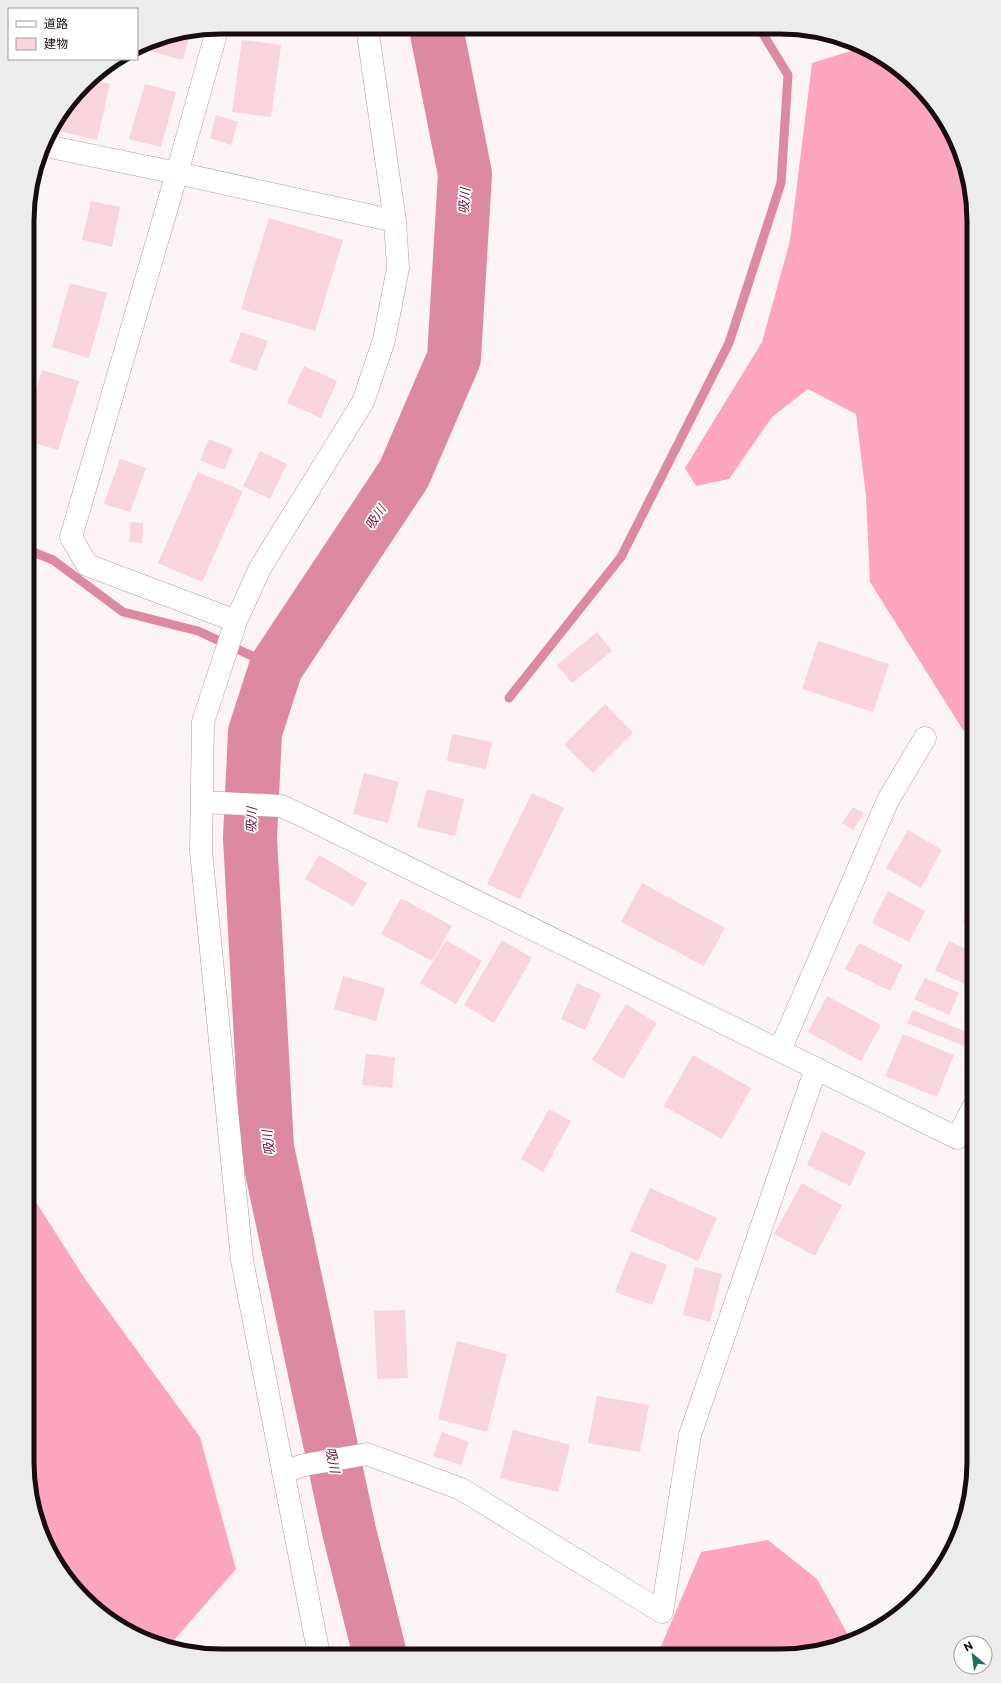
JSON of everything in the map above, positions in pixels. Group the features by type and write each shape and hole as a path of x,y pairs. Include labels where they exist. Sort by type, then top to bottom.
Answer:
{"street":[{"path":"216,34 71,537 86,565 236,621"},
{"path":"318,1649 242,1260 201,851 203,722 236,621 260,568 363,402 384,340 398,268 395,221 368,34"},
{"path":"49,147 395,221"},
{"path":"780,1050 888,800 925,738"},
{"path":"202,802 281,806 957,1138 967,1119"},
{"path":"283,1472 304,1464 367,1454 461,1489 662,1612 690,1434 816,1068"}],"shaded area":[{"path":"856,50 884,65 903,80 921,98 936,117 953,149 961,172 967,208 967,732 963,730 870,582 866,496 856,414 808,389 772,417 729,479 696,486 685,468 762,342 790,241 812,63"},
{"path":"34,1199 85,1279 200,1437 236,1569 172,1643 138,1630 117,1618 98,1603 80,1585 59,1556 48,1534 40,1511 34,1475"},
{"path":"768,1540 817,1579 849,1636 829,1643 793,1649 660,1649 701,1552"}],"building":[{"path":"189,37 183,60 153,52 155,46 172,40"},
{"path":"242,40 281,45 271,117 232,112"},
{"path":"97,81 110,84 97,140 57,130 65,117 80,98"},
{"path":"145,84 176,92 161,147 129,139"},
{"path":"216,115 238,122 231,145 210,138"},
{"path":"91,201 120,207 112,247 82,240"},
{"path":"269,218 343,240 315,331 241,309"},
{"path":"70,283 107,293 89,358 52,347"},
{"path":"241,332 268,341 256,371 230,362"},
{"path":"304,366 337,381 321,418 287,403"},
{"path":"42,370 79,381 58,450 34,443 34,396"},
{"path":"209,439 233,449 224,470 200,460"},
{"path":"260,451 287,464 270,499 243,486"},
{"path":"120,459 146,468 130,512 104,504"},
{"path":"198,472 243,491 202,582 158,563"},
{"path":"131,522 143,523 142,543 129,542"},
{"path":"597,632 612,651 572,683 557,665"},
{"path":"818,641 889,664 873,712 802,689"},
{"path":"605,704 633,733 593,773 564,745"},
{"path":"452,734 492,742 486,769 447,761"},
{"path":"364,773 399,782 388,823 353,814"},
{"path":"427,789 464,799 455,836 417,827"},
{"path":"532,793 564,808 520,899 487,884"},
{"path":"853,807 864,813 853,830 842,823"},
{"path":"908,830 942,850 921,888 886,868"},
{"path":"319,855 367,883 353,906 305,879"},
{"path":"642,883 725,928 704,966 621,922"},
{"path":"888,891 925,911 909,942 872,923"},
{"path":"401,898 452,926 432,961 381,934"},
{"path":"967,912 967,923 963,921"},
{"path":"446,940 482,961 456,1004 420,983"},
{"path":"502,940 532,958 494,1023 464,1005"},
{"path":"949,941 967,950 967,986 935,970"},
{"path":"859,943 903,965 890,991 845,969"},
{"path":"343,976 385,988 376,1021 334,1009"},
{"path":"925,978 959,993 949,1015 914,999"},
{"path":"577,983 601,994 585,1030 561,1019"},
{"path":"827,996 881,1025 861,1061 808,1032"},
{"path":"626,1004 657,1023 623,1079 592,1060"},
{"path":"913,1010 967,1032 967,1038 964,1046 907,1023"},
{"path":"903,1034 954,1055 937,1097 885,1076"},
{"path":"366,1054 395,1057 392,1088 362,1085"},
{"path":"693,1055 751,1088 722,1139 664,1106"},
{"path":"549,1109 571,1121 543,1172 521,1159"},
{"path":"822,1131 866,1152 850,1186 807,1165"},
{"path":"802,1183 842,1205 815,1256 774,1234"},
{"path":"650,1188 717,1218 698,1261 630,1231"},
{"path":"631,1251 667,1265 652,1305 615,1292"},
{"path":"695,1267 722,1274 710,1322 683,1315"},
{"path":"405,1310 408,1378 377,1379 374,1311"},
{"path":"457,1341 507,1354 487,1432 438,1419"},
{"path":"597,1396 649,1405 640,1452 588,1443"},
{"path":"513,1430 570,1445 558,1492 500,1478"},
{"path":"442,1432 469,1442 461,1465 433,1456"}],"waterway":[{"name":"吸川","path":"378,1649 349,1531 267,1148 250,838 255,732 276,667 404,474 454,358 465,174 437,34"},
{"path":"509,698 621,557 729,343 781,183 788,75 763,34"},
{"path":"34,552 53,560 123,612 198,631 276,667"}]}
